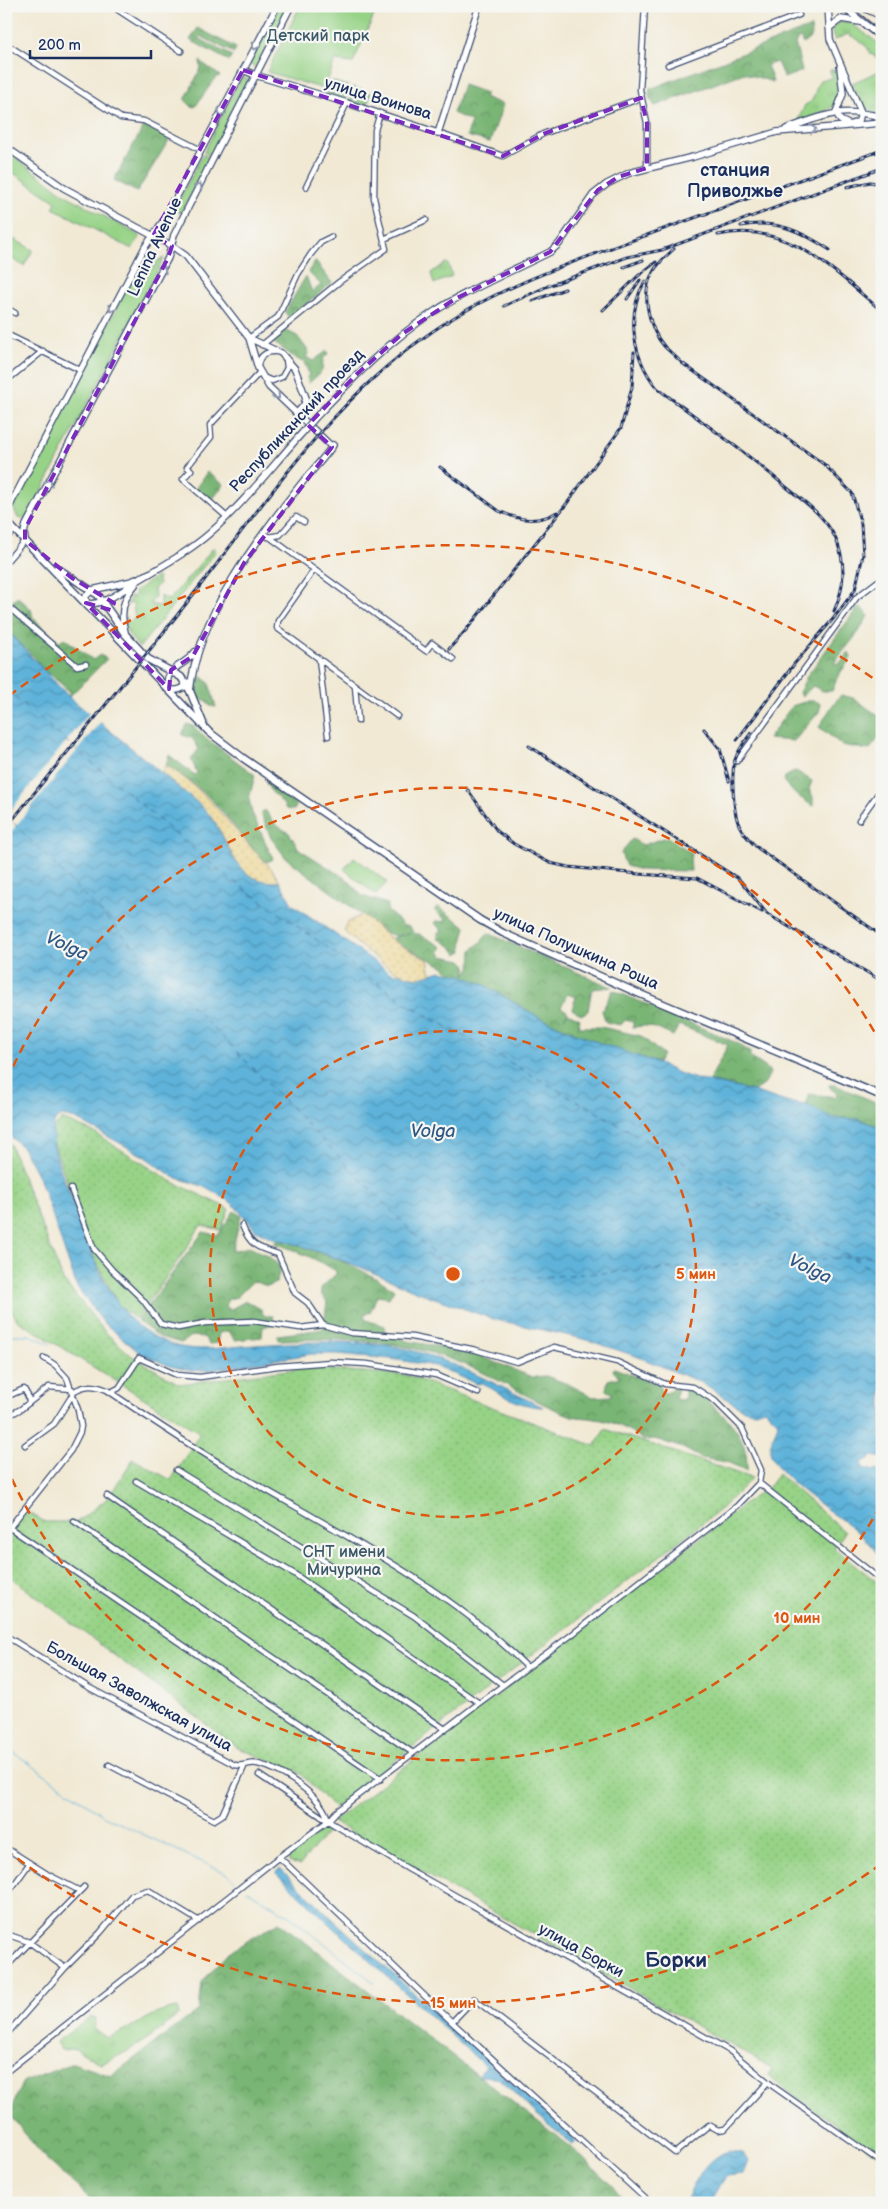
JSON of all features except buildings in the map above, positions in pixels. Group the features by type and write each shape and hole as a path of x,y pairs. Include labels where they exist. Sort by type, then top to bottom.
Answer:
{"main road":[{"name":"Lenina Avenue","path":"6,513 145,247 166,217 277,6"},
{"name":"Lenina Avenue","path":"25,540 26,525 168,258 174,235 291,6"},
{"path":"438,133 479,6"},
{"path":"828,6 830,39 840,68 861,112 859,121 850,125 840,120 836,112 843,94 840,68"},
{"path":"842,6 882,38"},
{"path":"829,28 841,19 854,19 862,22"},
{"name":"улица Воинова","path":"243,70 255,76 380,113 438,133"},
{"name":"Республиканский проезд","path":"86,603 91,604 102,601 205,538 227,517 356,374 402,334 455,299 550,252 598,190 618,177 777,132 836,112 861,112 882,117"},
{"name":"Республиканский проезд","path":"777,132 882,123"},
{"path":"6,147 64,188 172,246 186,256 249,338 260,372 269,387 297,412 306,398 295,369 281,353 249,338"},
{"name":"улица Полушкина Роща","path":"209,732 200,718 188,688 200,644 216,608 266,535 333,445 297,412"},
{"path":"10,525 19,528 26,525"},
{"path":"10,525 44,558 77,581 95,589 125,634 148,659 171,670 188,688"},
{"name":"улица Полушкина Роща","path":"44,558 209,732 243,758 488,925 640,994 882,1096"},
{"name":"Республиканский проезд","path":"95,589 132,581 152,572"},
{"name":"Республиканский проезд","path":"125,634 122,624 123,606 130,590 142,578"},
{"path":"86,603 86,596 95,589"},
{"name":"улица Полушкина Роща","path":"171,670 192,656 200,644"},
{"path":"171,670 167,681 169,688 176,690 188,688"}],"street":[{"path":"112,6 181,51"},
{"path":"645,6 641,98 647,123 647,168"},
{"path":"668,65 799,14"},
{"path":"6,44 121,118 144,121 201,150"},
{"name":"улица Воинова","path":"438,133 504,156 543,134 641,98"},
{"path":"306,187 347,103"},
{"path":"262,345 339,282 386,250 374,198 375,130 380,113"},
{"path":"384,239 426,220"},
{"path":"249,338 278,316 298,274 321,242 331,237"},
{"path":"6,308 15,312"},
{"path":"6,334 80,370"},
{"path":"6,381 43,351"},
{"path":"281,353 268,352 262,355 258,361 260,372 272,381 282,377 287,368 286,358"},
{"path":"227,517 183,479 191,470 187,467 211,436 210,425 260,372"},
{"path":"266,535 280,535 296,517 304,522"},
{"path":"6,539 10,525"},
{"path":"266,535 426,651 432,643 453,659"},
{"path":"6,562 25,540"},
{"path":"314,570 278,621 276,628 397,716"},
{"path":"737,761 857,597 882,578"},
{"path":"6,605 77,666 86,664"},
{"path":"318,659 328,736"},
{"path":"354,686 358,722"},
{"path":"859,820 882,788"},
{"path":"6,2072 279,1857 328,1821 336,1812 737,1506 759,1484 761,1470 742,1428 715,1401 693,1386 665,1384 618,1362 554,1346 517,1362 476,1350 412,1337 351,1333 323,1325 300,1328 254,1322 205,1323 178,1328 161,1324 142,1299 112,1270 94,1249 71,1189"},
{"path":"242,1226 247,1238 258,1248 278,1254 295,1292 308,1303 323,1325"},
{"path":"44,1358 67,1378 73,1392 81,1426 77,1440 8,1530 381,1779"},
{"path":"111,1392 119,1388 138,1358 177,1375 200,1377 278,1366 331,1362 367,1364 436,1375 478,1393"},
{"path":"25,1445 54,1424 73,1392 88,1385 100,1387 111,1392 191,1446 397,1566 464,1614 527,1667"},
{"path":"6,1417 29,1403 49,1387 73,1392"},
{"path":"6,1389 8,1396 24,1389 29,1403"},
{"path":"176,1470 414,1616 503,1684"},
{"path":"136,1481 292,1573 479,1703"},
{"path":"759,1484 882,1581"},
{"path":"107,1496 445,1729"},
{"path":"74,1522 413,1753"},
{"name":"Большая Заволжская улица","path":"6,1636 88,1687 235,1765 244,1767 252,1763 258,1764 300,1784 321,1805 327,1814 328,1821"},
{"path":"109,1765 214,1820 222,1815 244,1767"},
{"name":"улица Борки","path":"259,1775 328,1821 730,2051 768,2082 882,2163"},
{"path":"6,1848 29,1864 82,1889 6,1967"},
{"path":"279,1857 452,2022 650,2203"},
{"path":"6,1896 29,1864"},
{"path":"6,2035 65,1968 100,1933 132,1895 142,1890 148,1890 199,1921"},
{"path":"6,1934 29,1942 65,1968"},
{"path":"452,2022 474,1999 674,2153 709,2125 718,2130 724,2129 768,2082"}],"highlighted area":[{"path":"243,70 503,156 543,134 641,98 647,123 647,168 618,177 598,190 550,252 455,299 402,334 357,374 308,425 332,447 244,563 193,656 171,670 169,689 86,603 111,610 114,603 72,578 25,540 25,529 168,258 172,246 153,236"}],"green space":[{"path":"279,6 288,6 256,68 249,64"},
{"name":"Детский парк","path":"300,6 378,6 353,63 335,61 324,89 267,72"},
{"path":"841,22 852,24 882,46 882,61 871,54 867,47 857,39 848,34 835,40 832,32 833,27"},
{"path":"811,27 812,36 803,44 800,37 795,43 802,71 784,78 777,62 767,65 773,82 744,73 655,106 649,97 650,89"},
{"path":"198,28 236,48 234,53 200,36 198,38 232,56 229,61 190,40"},
{"path":"200,61 220,76 216,77 195,107 185,100 201,68"},
{"path":"830,70 835,70 839,85 840,92 836,102 826,110 798,120 805,105 812,101 820,80 832,78"},
{"path":"882,70 882,115 864,108 852,83"},
{"path":"242,77 249,80 211,155 204,152"},
{"path":"331,81 349,86 345,100 327,94"},
{"path":"463,85 486,93 484,97 503,105 490,142 467,136 471,121 453,113"},
{"path":"353,87 371,93 367,107 349,101"},
{"path":"145,124 169,140 137,192 114,180"},
{"path":"6,151 66,195 140,236 132,249 53,208 56,202 6,168"},
{"path":"203,154 210,158 181,213 174,210"},
{"path":"8,236 33,250 24,266 6,255"},
{"path":"148,248 150,254 146,264 154,268 158,260 164,258 29,515 24,519 18,518 13,507"},
{"path":"315,261 332,283 289,318 285,312 306,276 312,292 321,285 308,272"},
{"path":"446,263 452,276 434,284 431,273"},
{"path":"285,330 297,336 309,352 306,357 313,361 327,351 329,353 323,359 322,371 309,383 307,377 309,374 304,362 272,342"},
{"path":"207,472 224,485 211,501 196,488"},
{"path":"214,547 216,551 139,648 126,631 125,616 128,623 135,618 133,604 130,603 127,606 131,595 133,598 136,593 134,592 157,576 159,584 154,589 155,596 150,604 160,606 160,596 169,600"},
{"path":"18,597 31,609 33,618 59,642 64,638 93,660 100,655 107,659 69,697 69,691 50,674 45,673 35,658 6,629 6,606"},
{"path":"858,607 861,607 868,616 858,633 834,663 839,664 849,652 851,658 838,676 832,691 823,691 813,686 802,696 799,693 807,676"},
{"path":"202,676 209,683 216,707 210,706 206,700 196,699 195,682"},
{"path":"841,695 853,698 882,718 882,734 869,750 842,745 819,727"},
{"path":"807,701 815,701 821,704 819,712 794,741 768,739 792,706"},
{"path":"187,724 193,726 207,739 255,775 249,799 252,813 273,859 267,862 209,798 179,773 166,765 169,755 195,775 197,773 191,759 199,749 192,738 182,735"},
{"path":"796,771 812,781 809,789 813,797 813,806 795,794 784,782 785,777"},
{"path":"265,780 297,805 294,810 286,809 269,789"},
{"path":"265,810 276,825 289,833 299,849 348,880 362,896 388,904 387,910 404,926 409,926 415,934 419,934 442,947 439,951 442,956 462,960 467,965 465,975 471,966 472,950 488,933 611,987 593,989 588,1011 581,1015 572,1009 576,997 567,994 561,1007 568,1012 564,1018 568,1013 580,1019 578,1027 601,1027 641,1036 663,1055 658,1063 602,1044 538,1017 483,984 464,976 451,974 443,966 395,942 392,938 410,933 397,936 386,933 286,858 271,838 261,813"},
{"path":"667,837 692,853 690,858 691,871 641,870 626,866 621,853 632,839 643,845"},
{"path":"354,857 387,882 376,895 344,869"},
{"path":"438,907 466,927 462,942 463,951 457,954 452,947 438,938 438,932 443,932 434,922 445,922 445,919 434,910"},
{"path":"613,990 737,1043 750,1052 750,1057 768,1069 770,1073 764,1085 753,1091 709,1081 728,1045 679,1025 673,1036 649,1026 633,1028 633,1022 625,1020 621,1025 606,1022 602,1011"},
{"path":"829,1085 835,1085 882,1105 882,1128 858,1119 833,1118 806,1105 809,1094 836,1097 837,1093"},
{"path":"62,1119 93,1132 171,1181 229,1209 221,1230 201,1225 136,1319 119,1306 93,1255 54,1145 52,1130"},
{"name":"СНТ имени Мичурина","path":"6,1140 10,1144 63,1280 106,1333 132,1356 179,1384 305,1368 407,1375 595,1446 605,1429 752,1478 723,1507 334,1808 300,1773 238,1748 6,1574 6,1539 26,1511 45,1522 77,1522 108,1498 133,1459 171,1480 200,1433 17,1320 6,1301"},
{"path":"234,1211 241,1216 232,1251 249,1247 268,1256 281,1267 276,1283 267,1286 253,1281 237,1297 228,1299 226,1307 231,1309 246,1301 261,1309 264,1316 273,1316 273,1324 263,1327 262,1337 235,1340 228,1331 219,1333 217,1343 209,1344 204,1337 192,1336 181,1343 160,1337 137,1321 203,1232 218,1235"},
{"path":"278,1239 338,1260 367,1273 394,1289 389,1298 377,1296 370,1312 364,1314 366,1320 385,1326 386,1332 378,1332 378,1336 393,1335 407,1341 470,1352 532,1377 546,1376 570,1385 593,1397 611,1396 612,1393 606,1390 608,1380 620,1377 613,1371 614,1368 660,1385 661,1392 667,1393 675,1387 678,1388 675,1399 681,1400 685,1398 685,1389 691,1390 704,1398 729,1421 739,1435 745,1451 747,1471 727,1462 701,1458 683,1448 655,1439 643,1440 632,1432 608,1422 572,1416 558,1411 493,1377 443,1356 397,1345 374,1342 326,1339 278,1340 278,1335 323,1329 327,1302 321,1294 321,1288 336,1274 336,1271 306,1255 274,1243"},
{"path":"778,1474 845,1532 834,1548 882,1586 882,2158 779,2085 769,2076 772,2068 333,1822 760,1492 764,1493"},
{"path":"323,1830 329,1830 300,1865 289,1862 289,1855"},
{"path":"279,1922 571,2147 630,2203 95,2203 44,2157 9,2114 22,2083 73,2063 111,2076 199,2010 202,1982 229,1952"},
{"path":"178,2008 178,2015 151,2036 122,2054 101,2064 76,2049 61,2050 56,2042 91,2017 96,2018 94,2029 107,2038 161,2012"}],"sand":[{"path":"166,765 191,783 212,803 270,867 280,882 258,881 245,873 237,863 221,833 208,816 161,773"},
{"path":"362,914 395,942 428,960 431,974 418,978 407,976 377,959 358,944 344,931 346,924"}],"water":[{"name":"Volga","path":"6,629 69,697 204,809 214,821 232,855 245,872 265,881 280,882 292,904 392,974 416,978 441,971 464,976 483,984 538,1017 602,1044 658,1063 678,1073 696,1079 753,1091 786,1102 806,1105 833,1118 858,1119 882,1128 882,1458 873,1456 861,1463 863,1468 874,1471 882,1470 882,1559 857,1531 793,1483 782,1472 770,1451 778,1422 765,1409 755,1412 744,1410 703,1383 636,1356 584,1339 493,1319 418,1292 360,1267 299,1245 270,1237 256,1230 232,1203 206,1187 174,1177 142,1155 76,1119 62,1116 56,1119 53,1127 54,1149 93,1255 111,1294 119,1305 132,1320 154,1337 181,1347 199,1349 321,1342 385,1345 406,1349 447,1362 543,1407 520,1403 483,1383 477,1384 436,1366 391,1359 338,1354 311,1354 210,1370 191,1371 170,1366 141,1354 103,1322 77,1287 40,1180 23,1148 6,1132"},
{"path":"280,1868 336,1922 576,2141 573,2144 547,2124 497,2077 479,2076 485,2066 276,1872"},
{"path":"729,2151 742,2153 748,2161 743,2174 726,2176 710,2203 686,2203 692,2187 702,2171 715,2158"}],"pier":[{"path":"91,711 102,720 6,838 6,816"}],"waterway":[{"path":"6,1333 10,1341 6,1350"},
{"path":"9,1335 29,1335 50,1344"},
{"path":"6,1747 104,1816 228,1874 239,1885"},
{"path":"247,1890 288,1915 375,1983"}],"ferry route":[{"path":"6,690 221,872 404,1002 882,1275"},
{"path":"6,815 461,1282 882,1255"}],"tram line":[{"path":"851,6 882,32"},
{"path":"864,12 882,20"}],"railway":[{"path":"6,828 154,644 306,450 362,389 393,361 452,319 506,290 592,255 882,150"},
{"path":"504,306 548,286 627,257 662,250 882,168"},
{"path":"847,187 870,182 882,184"},
{"path":"741,226 766,224 788,228 809,237 830,250"},
{"path":"718,235 743,232 766,235 787,242 808,252 827,265 882,311"},
{"path":"674,249 655,268 648,284 648,313 659,339 682,363 825,465 852,493 861,524 863,555 855,590 795,663 737,740"},
{"path":"624,267 643,260"},
{"path":"603,310 638,276 656,262"},
{"path":"627,299 640,280"},
{"path":"645,281 635,308 634,322 634,336 642,364 657,388 749,457 810,506 824,520 835,537 841,555 842,583 834,611"},
{"path":"532,301 565,289"},
{"path":"449,649 568,502 621,428 632,387 634,352"},
{"path":"440,467 499,511 506,514 535,519 550,516 557,512"},
{"path":"704,729 720,749 729,781"},
{"path":"751,733 738,753 734,766 734,802 741,829 759,849 882,936"},
{"path":"529,746 739,879 767,914 882,981"},
{"path":"468,790 497,831 514,844 550,863 568,867 697,878 762,912"}],"district":[{"name":"станция Приволжье","path":"735,180"},
{"name":"Борки","path":"676,1960"}]}
